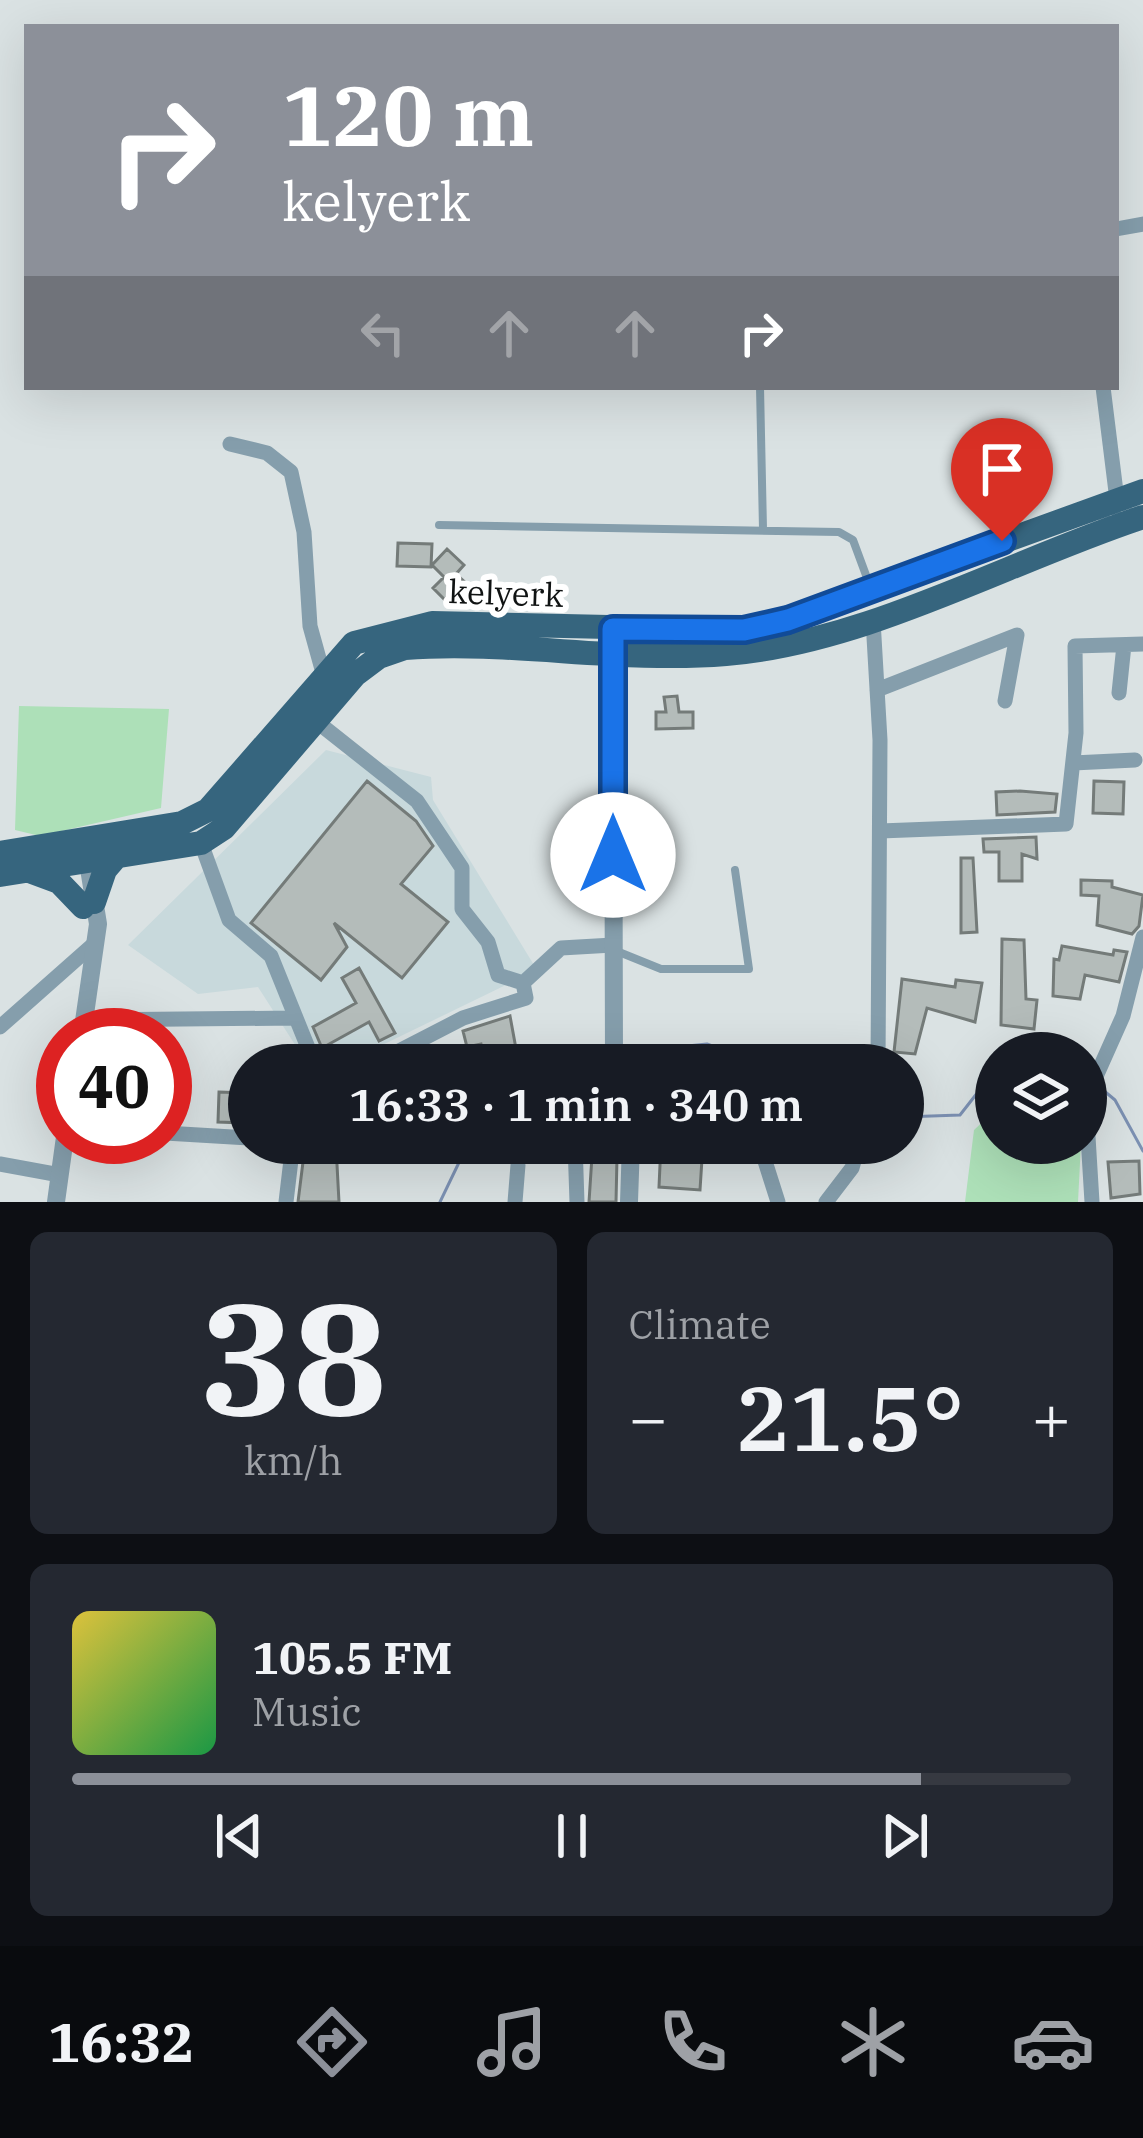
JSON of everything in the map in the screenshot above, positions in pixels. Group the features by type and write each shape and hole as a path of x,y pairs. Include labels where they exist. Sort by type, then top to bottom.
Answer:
{"main road":[{"name":"kelyerk","path":"0,853 79,851 182,823 208,810 354,643 400,628 432,623 613,642 744,630 1143,491"},
{"path":"0,875 26,871 79,851 117,856 201,843 224,828 355,675 379,657 405,648 613,642 724,655 777,647 872,620 1143,517"},
{"path":"26,871 58,883 89,905 117,856"}],"street":[{"path":"1103,390 1117,500"},
{"path":"230,443 267,453 290,472 304,532 310,626 323,673"},
{"path":"872,620 880,831 878,1044"},
{"path":"877,690 1017,635 1005,701"},
{"path":"613,642 613,1044"},
{"path":"880,831 1066,824 1075,646 1143,644"},
{"path":"1119,693 1124,645"},
{"path":"316,721 417,801 462,868 462,909 488,943 498,975 523,983"},
{"path":"1072,763 1135,760"},
{"path":"201,843 229,920 271,956 306,1044"},
{"path":"79,851 96,942 86,1008"},
{"path":"1107,1052 1123,1016 1143,937"},
{"path":"0,1027 96,942"},
{"path":"523,983 561,948 613,947"},
{"path":"413,1044 463,1018 526,998 523,983"},
{"path":"192,1022 295,1018"},
{"path":"192,1135 228,1137"},
{"path":"0,1164 60,1175"},
{"path":"56,1202 61,1164"},
{"path":"286,1202 291,1164"},
{"path":"576,1164 577,1202"},
{"path":"629,1202 630,1164"},
{"path":"766,1164 778,1202"},
{"path":"826,1202 853,1164"},
{"path":"1089,1164 1091,1202"},
{"path":"515,1202 518,1165"}],"lane":[{"path":"760,390 763,530"},
{"path":"439,525 846,533 871,589"},
{"path":"613,947 662,969 749,969 736,870"}],"shaded area":[{"path":"326,750 431,777 433,800 537,970 384,1044 295,1044 258,987 198,994 128,945"}],"green space":[{"path":"19,706 169,709 161,808 40,836 15,830"},
{"path":"974,1130 975,1164 1080,1164 1078,1202 965,1202"}],"building":[{"path":"398,543 432,544 431,567 397,566"},
{"path":"447,549 464,565 456,574 466,583 448,603 433,588 444,577 432,565"},
{"path":"677,696 679,712 693,712 693,728 656,729 656,712 666,712 664,697"},
{"path":"367,781 416,821 433,846 401,884 448,922 402,978 334,923 347,947 321,980 251,923"},
{"path":"1094,781 1124,782 1123,814 1093,813"},
{"path":"996,792 1057,794 1055,812 997,815"},
{"path":"1036,837 1037,859 1022,854 1022,881 999,881 999,852 984,852 983,839"},
{"path":"961,858 973,858 977,932 961,933"},
{"path":"1081,880 1112,881 1112,887 1143,895 1139,926 1132,934 1097,925 1099,896 1081,895"},
{"path":"1002,939 1024,940 1026,999 1037,1000 1034,1029 1001,1025"},
{"path":"1062,946 1113,955 1114,950 1127,952 1119,982 1085,975 1080,999 1053,996 1054,959 1059,960"},
{"path":"359,968 395,1033 379,1041 369,1022 329,1044 320,1044 313,1027 356,1003 342,978"},
{"path":"902,979 955,987 956,980 982,983 975,1022 927,1008 918,1044 895,1044"},
{"path":"510,1016 515,1044 466,1044 463,1031"},
{"path":"219,1092 228,1092 228,1122 218,1122"},
{"path":"1139,1161 1140,1194 1111,1198 1108,1162"},
{"path":"303,1164 337,1164 339,1202 298,1202"},
{"path":"591,1164 617,1164 616,1202 589,1202"},
{"path":"660,1164 702,1164 700,1190 659,1187"}],"waterway":[{"path":"1107,1093 1143,1151"},
{"path":"924,1116 960,1115 975,1096"},
{"path":"440,1202 458,1164"}],"route":[{"path":"613,855 613,629 744,630 788,620 1002,541"}]}
